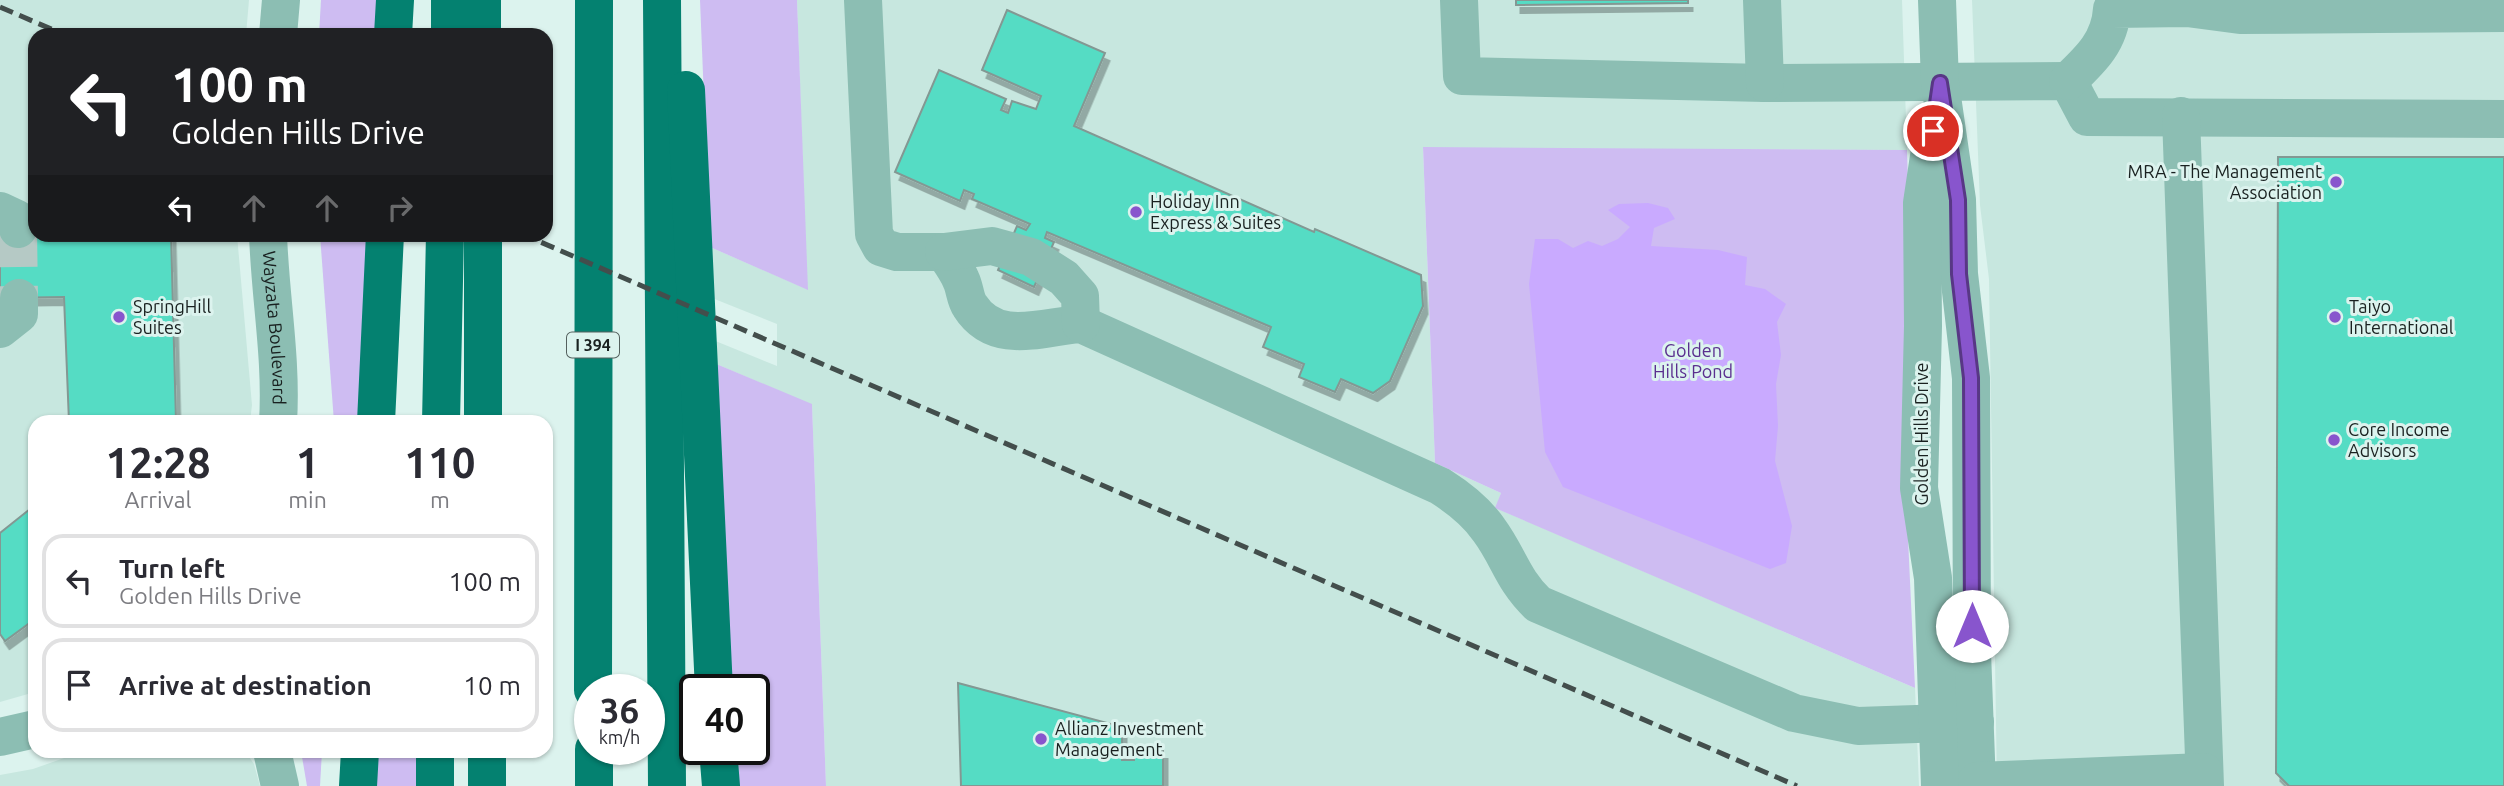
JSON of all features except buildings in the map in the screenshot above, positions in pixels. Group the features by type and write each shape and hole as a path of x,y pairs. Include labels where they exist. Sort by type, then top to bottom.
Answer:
{"highway":[{"path":"393,28 395,0"},
{"path":"450,0 450,28"},
{"path":"482,0 482,28"},
{"name":"I 394","path":"593,674 594,0"},
{"path":"662,0 667,786"},
{"path":"682,0 713,674"},
{"path":"376,415 385,242"},
{"path":"441,415 446,242"},
{"path":"483,242 483,415"},
{"path":"358,786 360,758"},
{"path":"435,758 435,786"},
{"path":"487,758 487,786"},
{"path":"594,765 594,786"},
{"path":"719,765 721,786"}],"street":[{"path":"279,28 281,0"},
{"path":"863,0 874,234 881,247 897,252 944,252 992,246 1031,257 1064,278 1080,296 1081,324"},
{"path":"1459,0 1462,76 1765,83 2068,82 2103,44 2111,26 2112,9 2215,6 2240,15 2504,13"},
{"path":"1762,0 1765,83"},
{"name":"Golden Hills Drive","path":"1937,0 1940,83 1958,200 1959,274 1971,378 1956,723 1940,786"},
{"path":"2068,82 2087,117 2504,119"},
{"name":"Golden Hills Drive","path":"1940,83 1922,203 1923,326 1919,475 1956,723 1977,783"},
{"path":"1977,783 2205,779 2182,116"},
{"name":"Wayzata Boulevard","path":"268,242 269,280 280,387 278,415"},
{"path":"944,252 961,279 970,306 985,320 1007,332 1081,324 1440,486 1466,502 1490,531 1520,586 1538,604 1794,713 1858,726 1956,723"},
{"path":"0,737 28,731"},
{"path":"274,758 280,786"}],"shaded area":[{"path":"0,0 249,0 247,28 28,28 28,242 238,242 252,405 251,415 28,415 28,694 0,702"},
{"path":"797,0 1902,0 1907,150 1423,148 1435,463 1501,493 1496,508 1915,688 1919,786 826,786 812,405 714,363 713,340 777,366 777,324 712,298 710,247 807,289"},
{"path":"1972,0 2504,0 2504,786 1997,786 1989,279 1980,205"},
{"name":"Golden Hills Pond","path":"1648,203 1668,208 1675,219 1654,228 1651,246 1718,250 1747,257 1745,285 1765,289 1786,304 1777,322 1781,355 1776,384 1778,426 1775,461 1792,526 1786,563 1770,569 1563,487 1545,452 1529,284 1535,239 1558,239 1573,248 1588,241 1602,246 1618,239 1630,227 1608,210 1619,204"},
{"path":"64,758 250,758 260,786 0,786 0,775 33,769"}],"green space":[{"path":"321,0 379,0 378,28 319,28"},
{"path":"700,0 797,0 808,290 710,247"},
{"name":"Golden Hills Pond","path":"1423,147 1907,150 1910,252 1905,474 1915,688 1495,508 1501,493 1435,463"},
{"path":"321,242 368,242 358,415 333,415"},
{"path":"714,363 812,404 826,786 735,786 734,765 770,765 770,674 728,674"},
{"path":"302,758 322,758 320,786 307,786"},
{"path":"372,758 417,758 416,786 371,786"}],"tunnel":[{"path":"18,229 19,298"}],"railway":[{"path":"0,7 49,28"},
{"path":"540,242 1797,786"}],"place":[{"name":"MRA - The Management Association","path":"2336,182"},
{"name":"Holiday Inn Express & Suites","path":"1136,212"},
{"name":"SpringHill Suites","path":"119,317"},
{"name":"Taiyo International","path":"2335,317"},
{"name":"Core Income Advisors","path":"2334,440"},
{"name":"Allianz Investment Management","path":"1041,739"}],"route":[{"path":"1933,131 1940,83 1958,200 1959,274 1971,378 1972,626"}]}
